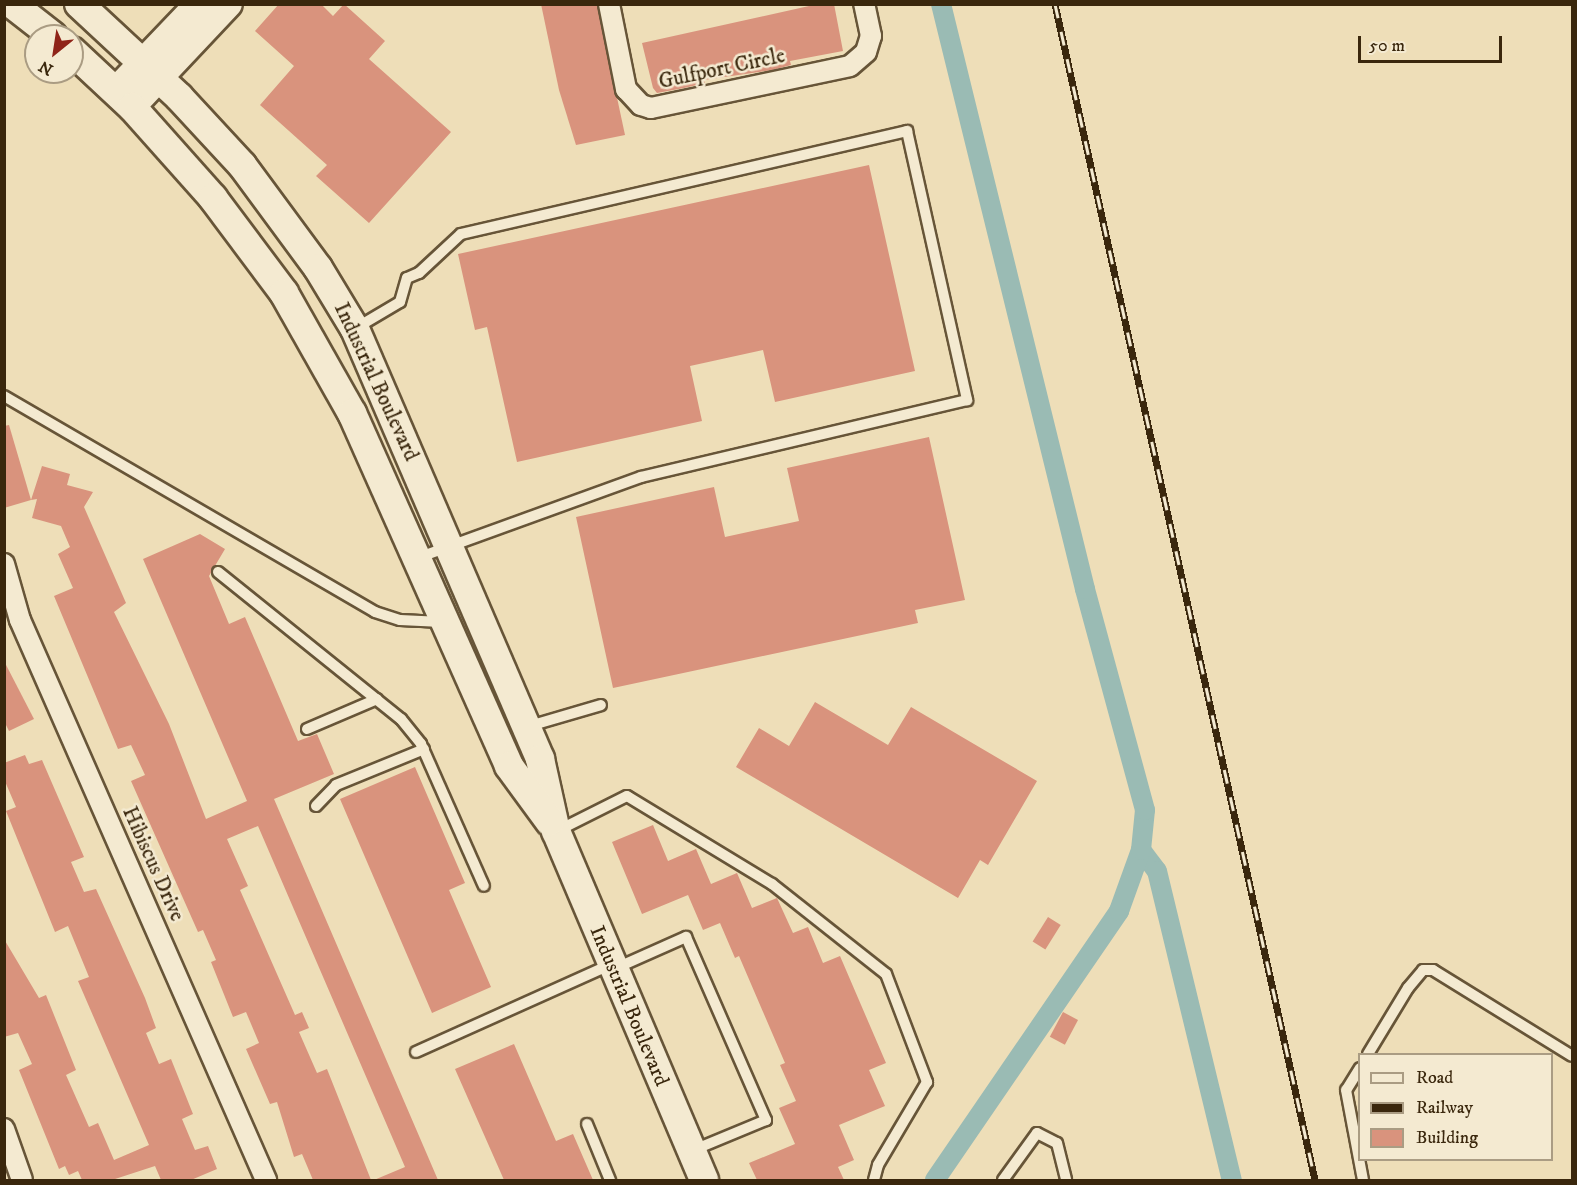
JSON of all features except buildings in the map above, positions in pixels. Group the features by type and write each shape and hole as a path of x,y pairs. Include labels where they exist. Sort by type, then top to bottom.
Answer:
{"main road":[{"path":"12,4 38,24"},
{"name":"Industrial Boulevard","path":"79,4 151,69 263,190 318,268 355,328 540,759 556,831 704,1180"},
{"name":"Industrial Boulevard","path":"84,62 124,99 213,198 284,293 352,413 509,766 556,831"}],"street":[{"path":"124,99 151,69 198,4"},
{"path":"151,69 229,4"},
{"name":"Gulfport Circle","path":"609,4 626,89 637,102 651,108 850,66 866,52 871,36 864,4"},
{"name":"Hibiscus Drive","path":"4,564 12,624 266,1180"},
{"path":"4,1129 22,1180"}],"lane":[{"path":"355,328 400,302 407,278 419,273 461,234 908,131 967,400 641,477 450,548 417,558"},
{"path":"4,396 375,612 400,620 445,622"},
{"path":"218,572 401,720 424,749 484,886"},
{"path":"307,729 377,699"},
{"path":"526,727 601,705"},
{"path":"316,806 336,785 424,749"},
{"path":"556,831 627,796 772,884 885,974 927,1082 878,1165 873,1180"},
{"path":"416,1052 686,937 766,1120 691,1151"},
{"path":"1369,1053 1408,988 1423,970 1433,970 1572,1056"},
{"path":"1358,1070 1346,1090 1358,1150"},
{"path":"587,1124 610,1180"},
{"path":"1004,1180 1037,1133 1058,1143 1066,1180"},
{"path":"1360,1161 1364,1180"}],"waterway":[{"path":"935,1180 1119,911 1141,850 1145,810 1085,589 941,4"},
{"path":"1141,850 1157,871 1232,1180"}],"railway":[{"path":"1055,4 1315,1180"}]}
